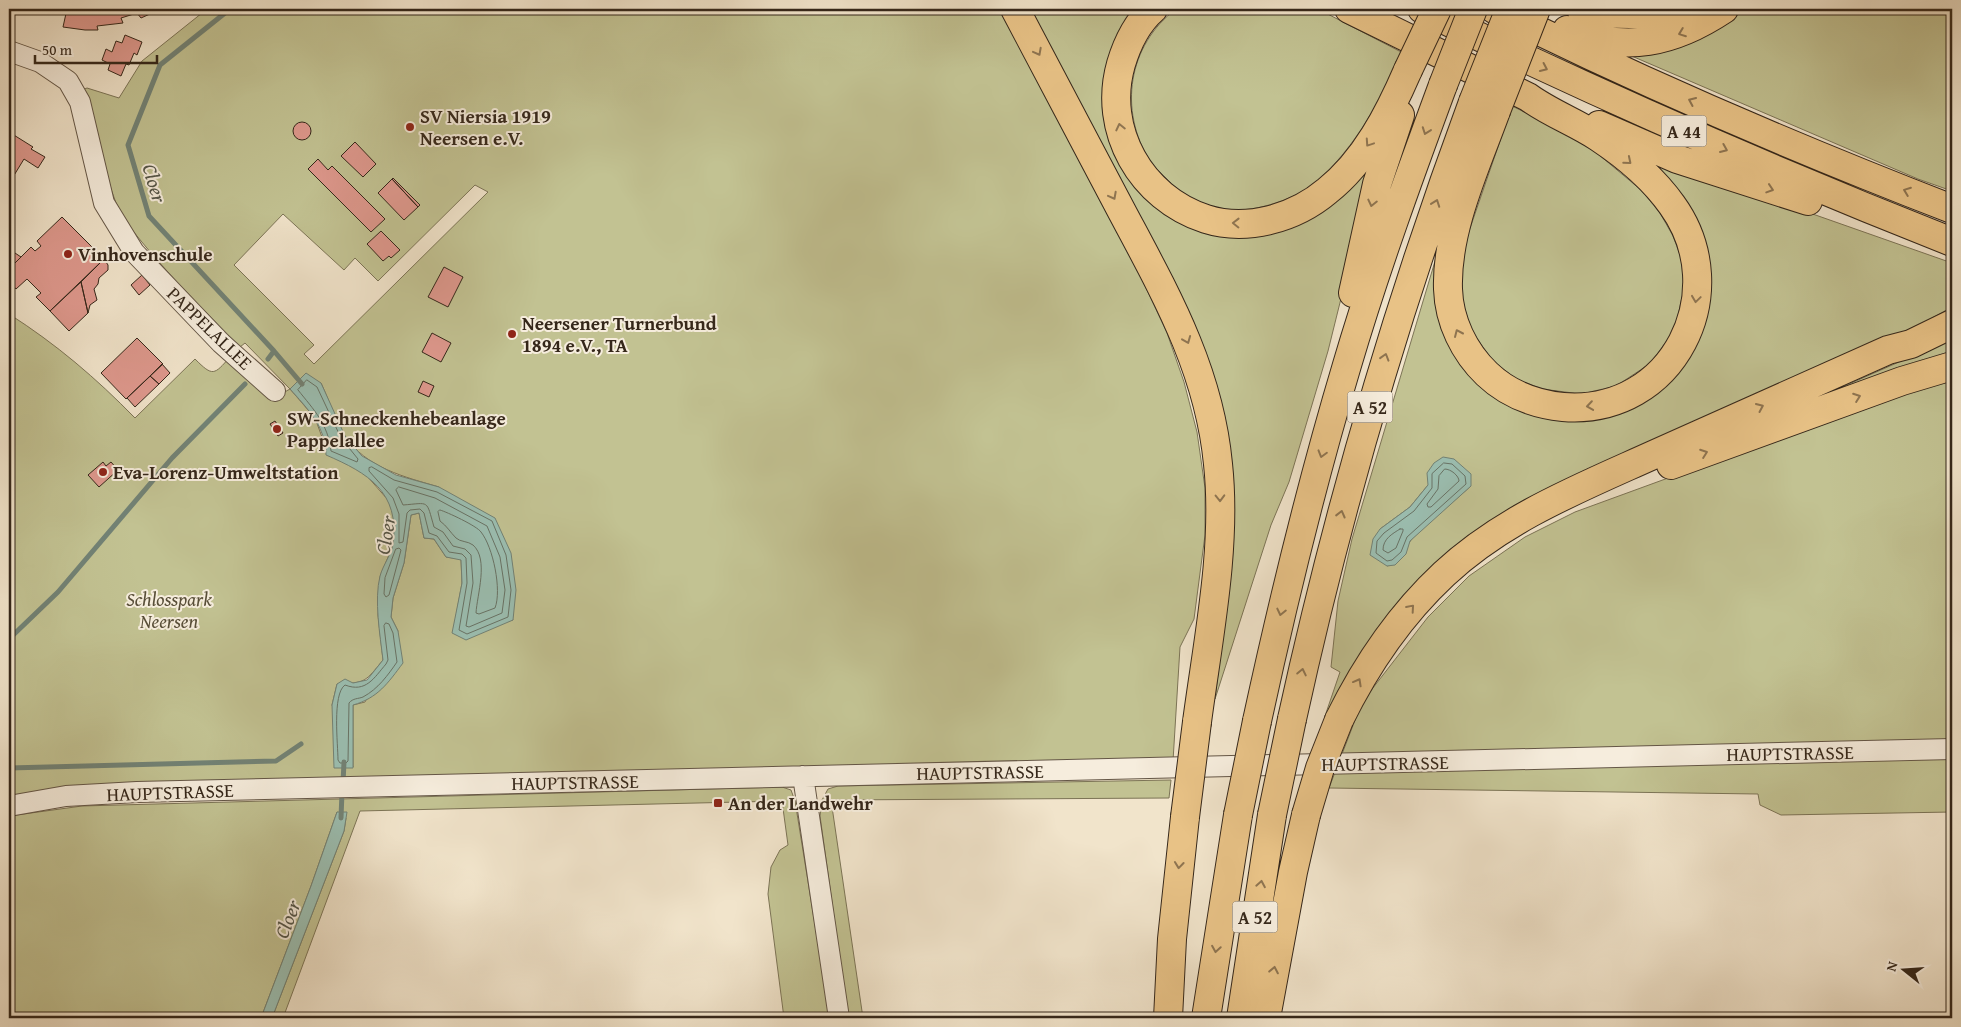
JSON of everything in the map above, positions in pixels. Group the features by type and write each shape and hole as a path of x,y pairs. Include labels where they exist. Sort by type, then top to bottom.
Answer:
{"highway":[{"path":"1015,9 1168,300 1196,364 1207,399 1218,464 1220,537 1185,817 1172,939 1168,1018"},
{"path":"1153,9 1139,25 1124,54 1116,90 1119,125 1129,155 1139,172 1152,187 1176,204 1207,219 1228,223 1269,220 1290,214 1327,191 1347,172 1366,148 1412,72"},
{"name":"A 52","path":"1206,1018 1238,815 1295,554 1335,407 1376,273 1443,85 1473,9"},
{"name":"A 44","path":"1494,9 1713,111 1952,209"},
{"path":"1503,9 1540,18 1569,31 1586,36 1624,42 1646,42 1685,32 1724,9"},
{"name":"A 52","path":"1241,1018 1272,815 1324,579 1376,388 1428,227 1485,107 1510,9"},
{"path":"1350,10 1528,97 1543,108 1597,136 1647,176 1672,205 1683,223 1696,258 1698,276 1693,319 1684,341 1671,360 1656,376 1639,389 1622,398 1602,404 1577,408 1551,406 1529,400 1497,383 1470,354 1460,338 1454,322 1448,290 1451,250 1467,192 1485,107 1536,9"},
{"path":"1581,9 1614,14 1638,14 1668,10"},
{"path":"1335,407 1336,359 1348,316 1377,184 1429,14"},
{"name":"A 44","path":"1429,14 1640,112 1770,168 1952,242"},
{"path":"1528,97 1546,102 1685,161 1816,204 1907,240 1952,248"},
{"path":"1888,350 1908,336 1952,314"},
{"path":"1266,1018 1293,872 1306,815 1320,768 1339,720 1366,669 1399,622 1444,574 1496,534 1554,499 1888,350 1911,344 1952,324"},
{"path":"1496,534 1538,521 1618,485 1902,381 1952,366"}],"street":[{"name":"PAPPELALLEE","path":"9,51 40,62 68,81 80,102 104,203 134,252 221,343 275,391"},
{"name":"HAUPTSTRASSE","path":"9,806 66,796 137,792 1952,749"},
{"path":"803,776 839,1018"}],"green space":[{"name":"Schlosspark Neersen","path":"207,9 1003,9 1118,228 1167,333 1184,382 1197,432 1205,488 1205,535 1194,619 1180,647 1173,761 9,797 9,314 75,362 135,418 195,359 206,369 213,372 230,357 274,398 290,389 245,343 240,347 184,289 136,235 116,203 93,117 82,90 87,88 119,98 142,61","holes":["475,185 488,192 314,364 304,354 314,345 234,265 283,214 344,270 355,258 378,281","321,383 345,436 364,456 387,470 439,487 513,620 453,633 462,583 461,559 446,557 434,539 424,538 419,513 411,515 404,563 393,598 391,617 398,631 365,702 353,705 353,767 332,705 337,684 354,683 364,680 383,660 378,615 380,577 393,545 394,515 388,500 367,476 326,448 315,418 290,389"]},
{"path":"1025,9 1143,9 1125,33 1133,175 1254,232 1381,137 1328,351 1289,482 1271,525 1215,699 1232,555 1225,428"},
{"path":"1176,9 1318,9 1403,53 1376,105 1355,138 1331,168 1312,185 1295,196 1264,206 1236,210 1216,209 1200,203 1185,194 1156,168 1150,161 1140,141 1134,121 1133,79 1138,59 1147,41 1160,24"},
{"path":"1738,9 1952,9 1952,191 1918,179 1620,51"},
{"path":"1512,106 1580,139 1641,190 1660,213 1673,236 1682,260 1684,288 1672,333 1651,363 1616,386 1581,394 1542,389 1516,379 1492,360 1471,330 1461,296 1461,271 1466,240"},
{"path":"1625,148 1952,263 1952,307 1923,323 1549,491 1506,515 1328,717 1325,716 1340,672 1331,667 1338,601 1352,539 1447,221 1447,326 1549,414 1674,369 1703,268","holes":["1428,485 1471,486 1412,539 1402,558 1394,564 1387,566 1380,529 1410,507"]},
{"path":"1952,337 1952,360 1731,436 1933,347"},
{"path":"1952,378 1952,812 1781,815 1760,805 1758,794 1329,788 1362,702 1428,617 1469,576 1525,537 1575,512 1909,390"},
{"path":"1171,780 1169,798 831,800 863,1018 848,1018 820,816 822,800 828,789 838,786"},
{"path":"782,787 791,790 795,801 830,1018 784,1018 768,894 771,867 780,850 788,845 782,801 360,811 283,1018 272,1018 344,831 346,818 337,812 261,1018 10,1018 9,816 82,806"}],"water":[{"path":"306,373 321,383 345,436 362,456 396,475 439,487 495,518 511,553 516,590 513,620 466,640 452,633 462,583 461,560 446,557 434,539 424,538 419,513 411,515 404,563 393,598 391,617 398,631 403,663 382,689 362,702 353,705 353,768 334,768 332,705 337,684 345,679 353,683 367,680 383,660 378,618 378,585 381,572 392,548 394,526 386,498 378,487 368,477 355,469 326,455 323,436 319,427 309,411 290,389"},
{"path":"1443,457 1454,459 1471,474 1471,486 1410,541 1406,554 1395,565 1387,566 1370,555 1373,539 1380,529 1410,507 1428,485 1427,473 1434,463"},
{"path":"337,812 347,812 344,831 272,1018 261,1018 311,886"}],"building":[{"path":"67,9 161,9 141,18 137,13 121,18 123,23 97,26 98,30 85,30 63,27"},
{"path":"125,35 142,42 137,55 134,53 129,65 126,64 121,76 108,70 110,64 102,60 106,49 112,52 116,41 122,43"},
{"path":"302,122 308,125 311,131 308,137 302,140 296,137 293,131 296,125"},
{"path":"9,132 45,157 38,168 24,159 13,177 9,175"},
{"path":"355,142 376,164 363,177 341,156"},
{"path":"318,159 328,170 332,166 385,219 371,232 308,169"},
{"path":"392,179 420,205 418,207"},
{"path":"392,179 418,207 404,220 378,193"},
{"path":"62,217 104,259 50,311 36,297 41,293 27,279 16,289 9,281 9,269 31,247 35,251 41,246 37,241"},
{"path":"381,231 400,250 391,258 389,256 383,261 367,244"},
{"path":"9,249 21,257 9,269"},
{"path":"104,259 108,265 108,270 99,278 98,284 94,289 97,300 90,305 88,313 81,282"},
{"path":"444,267 463,277 448,307 428,297"},
{"path":"142,275 150,285 139,295 131,285"},
{"path":"81,282 88,313 69,331 50,311"},
{"path":"432,333 451,343 441,362 422,352"},
{"path":"137,338 163,364 126,399 101,373"},
{"path":"162,364 170,373 159,384 150,376"},
{"path":"150,376 159,384 135,407 127,398"},
{"path":"423,381 434,386 429,397 418,392"},
{"name":"SW-Schneckenhebeanlage Pappelallee","path":"275,421 283,433 278,436 270,424"},
{"name":"Eva-Lorenz-Umweltstation","path":"103,462 106,466 111,462 118,470 99,487 88,475"}],"waterway":[{"name":"Cloer","path":"230,9 160,65 128,145 149,216 274,351 302,384"},
{"path":"268,359 274,351"},
{"path":"9,639 58,592 172,458 245,384"},
{"path":"9,768 276,761 301,744"},
{"name":"Cloer","path":"343,783 344,762"},
{"name":"Cloer","path":"341,818 342,792"}],"place":[{"name":"SV Niersia 1919 Neersen e.V.","path":"410,127"},
{"name":"Vinhovenschule","path":"68,254"},
{"name":"Neersener Turnerbund 1894 e.V., TA","path":"512,334"},
{"name":"SW-Schneckenhebeanlage Pappelallee","path":"277,429"},
{"name":"Eva-Lorenz-Umweltstation","path":"103,472"},
{"name":"An der Landwehr","path":"718,803"}]}
